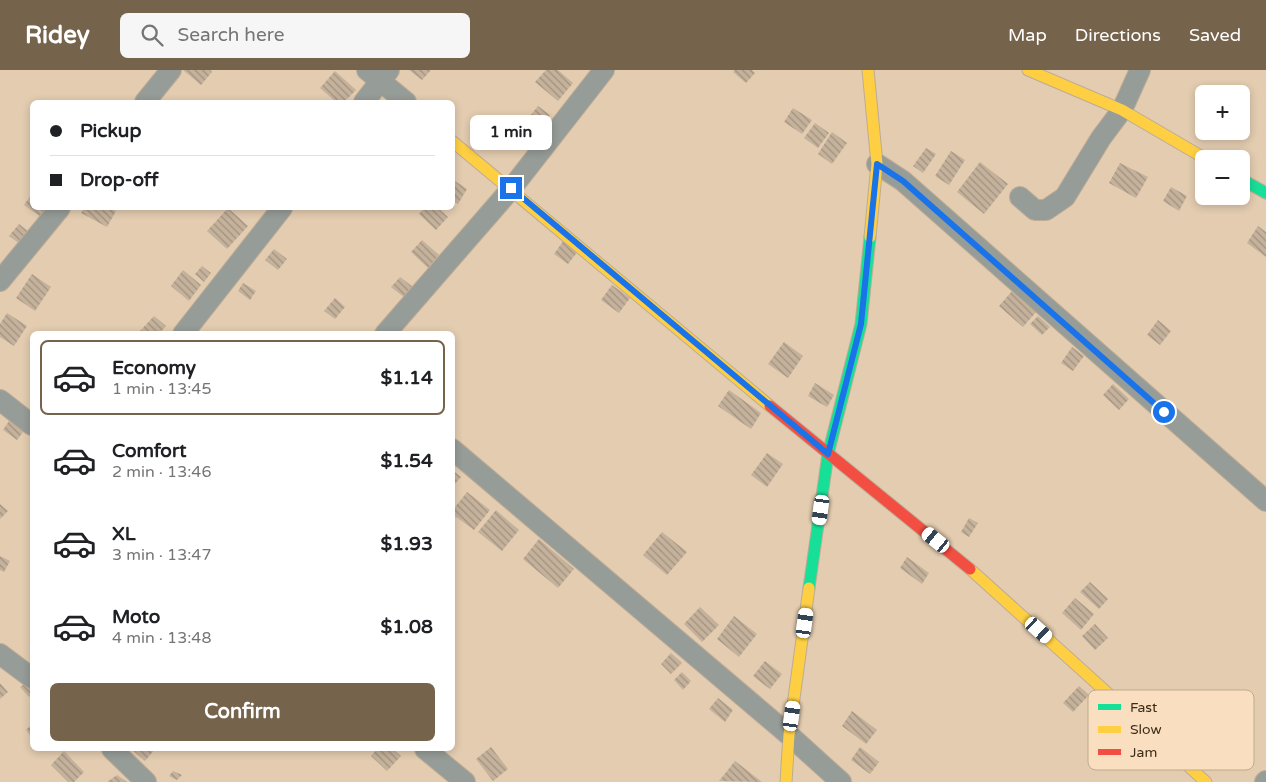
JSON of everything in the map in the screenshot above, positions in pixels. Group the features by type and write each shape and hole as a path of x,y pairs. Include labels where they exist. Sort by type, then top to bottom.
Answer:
{"street":[{"path":"147,100 171,70"},
{"path":"387,331 511,188 604,70"},
{"path":"786,782 789,735 828,454 861,324 877,164 868,70"},
{"path":"1028,70 1122,110 1195,153"},
{"path":"1020,197 1035,210 1046,210 1065,197 1101,138 1122,110 1140,70"},
{"path":"365,100 379,74 404,100"},
{"path":"455,142 828,454 982,578 1105,690"},
{"path":"877,164 911,188 1266,501"},
{"path":"1250,184 1266,194"},
{"path":"0,281 58,210"},
{"path":"185,331 280,210"},
{"path":"0,400 30,423"},
{"path":"455,452 842,782"},
{"path":"0,654 30,676"},
{"path":"114,751 146,782"},
{"path":"427,751 465,782"},
{"path":"1193,770 1206,782"}],"building":[{"path":"183,70 210,70 212,72 201,85"},
{"path":"409,70 431,70 422,80"},
{"path":"546,70 558,70 573,83 558,101 535,82"},
{"path":"735,70 752,70 755,73 746,83 733,72"},
{"path":"335,71 356,90 346,100 334,100 320,88"},
{"path":"538,106 550,115 542,125 530,116"},
{"path":"793,108 812,120 802,134 784,122"},
{"path":"522,116 536,128 523,141 510,129"},
{"path":"815,123 829,133 818,148 804,138"},
{"path":"832,132 847,143 832,164 818,154"},
{"path":"926,148 936,154 923,173 913,166"},
{"path":"951,151 965,160 949,185 935,176"},
{"path":"980,162 1008,184 984,214 957,192"},
{"path":"1120,163 1148,177 1136,198 1109,183"},
{"path":"455,181 467,189 458,204 455,202"},
{"path":"1171,187 1187,196 1179,211 1163,201"},
{"path":"30,197 30,209 24,205"},
{"path":"31,210 46,210 41,217"},
{"path":"83,210 116,211 107,227 81,213"},
{"path":"226,210 230,210 248,226 227,249 207,231"},
{"path":"422,210 440,210 448,217 436,230 419,214"},
{"path":"19,224 33,235 23,246 9,236"},
{"path":"1258,226 1266,232 1266,257 1247,243"},
{"path":"422,240 439,255 428,268 411,252"},
{"path":"564,240 579,250 568,264 554,254"},
{"path":"274,249 287,259 278,270 265,260"},
{"path":"202,266 211,273 204,282 195,274"},
{"path":"183,270 201,285 189,301 171,286"},
{"path":"32,274 51,287 35,311 16,298"},
{"path":"400,277 413,287 405,298 391,287"},
{"path":"243,283 256,291 250,300 238,291"},
{"path":"612,285 630,298 619,313 601,300"},
{"path":"1013,290 1037,311 1023,327 999,306"},
{"path":"335,298 345,307 335,319 324,311"},
{"path":"7,313 27,326 14,346 0,337 0,324"},
{"path":"154,316 166,326 162,331 140,331"},
{"path":"1038,316 1050,327 1042,335 1030,324"},
{"path":"1158,320 1171,331 1160,345 1147,335"},
{"path":"784,342 803,356 788,378 768,364"},
{"path":"1072,347 1084,356 1073,371 1061,363"},
{"path":"815,383 834,395 827,407 808,396"},
{"path":"1113,384 1129,399 1119,410 1103,395"},
{"path":"729,390 761,413 751,429 718,406"},
{"path":"9,421 24,431 17,440 3,430"},
{"path":"767,453 783,464 767,487 751,475"},
{"path":"455,472 461,477 455,484"},
{"path":"467,492 490,510 474,530 455,516 455,507"},
{"path":"0,504 8,511 0,519"},
{"path":"496,510 519,530 502,551 478,532"},
{"path":"969,518 978,523 969,537 961,532"},
{"path":"662,532 687,552 667,575 643,555"},
{"path":"539,539 574,569 558,588 523,559"},
{"path":"0,556 10,561 4,572 0,570"},
{"path":"907,557 929,573 922,584 900,568"},
{"path":"1090,582 1108,599 1099,609 1080,592"},
{"path":"1075,598 1094,614 1081,630 1062,613"},
{"path":"700,607 719,625 702,642 684,624"},
{"path":"734,616 757,634 739,657 717,639"},
{"path":"1095,624 1108,638 1095,650 1082,636"},
{"path":"671,653 682,663 671,674 661,664"},
{"path":"765,661 782,674 770,689 753,676"},
{"path":"682,672 691,681 683,690 674,680"},
{"path":"0,683 8,692 0,699"},
{"path":"26,683 30,688 29,697 20,687"},
{"path":"1079,686 1088,694 1073,712 1063,703"},
{"path":"718,698 733,710 725,722 709,709"},
{"path":"852,711 877,730 866,744 842,726"},
{"path":"30,726 30,735 26,730"},
{"path":"491,747 508,769 493,781 476,759"},
{"path":"860,747 879,762 870,774 851,760"},
{"path":"64,751 84,772 74,782 68,782 51,765"},
{"path":"133,751 153,751 145,761"},
{"path":"375,751 395,751 401,756 387,771 371,756"},
{"path":"735,761 762,782 719,781"},
{"path":"173,771 182,775 177,780 169,776"},
{"path":"117,775 127,782 107,782"}],"traffic: fast":[{"path":"1250,184 1266,193"},
{"path":"809,588 828,454 861,324 870,237"}],"traffic: slow":[{"path":"868,70 877,164 870,237"},
{"path":"1028,70 1122,110 1195,153"},
{"path":"455,144 770,406"},
{"path":"970,569 1104,690"},
{"path":"786,782 789,735 809,588"},
{"path":"1193,770 1206,782"}],"traffic: jam":[{"path":"770,406 970,569"}],"route":[{"path":"511,188 828,454 861,324 877,164 903,181 1164,412"}]}
